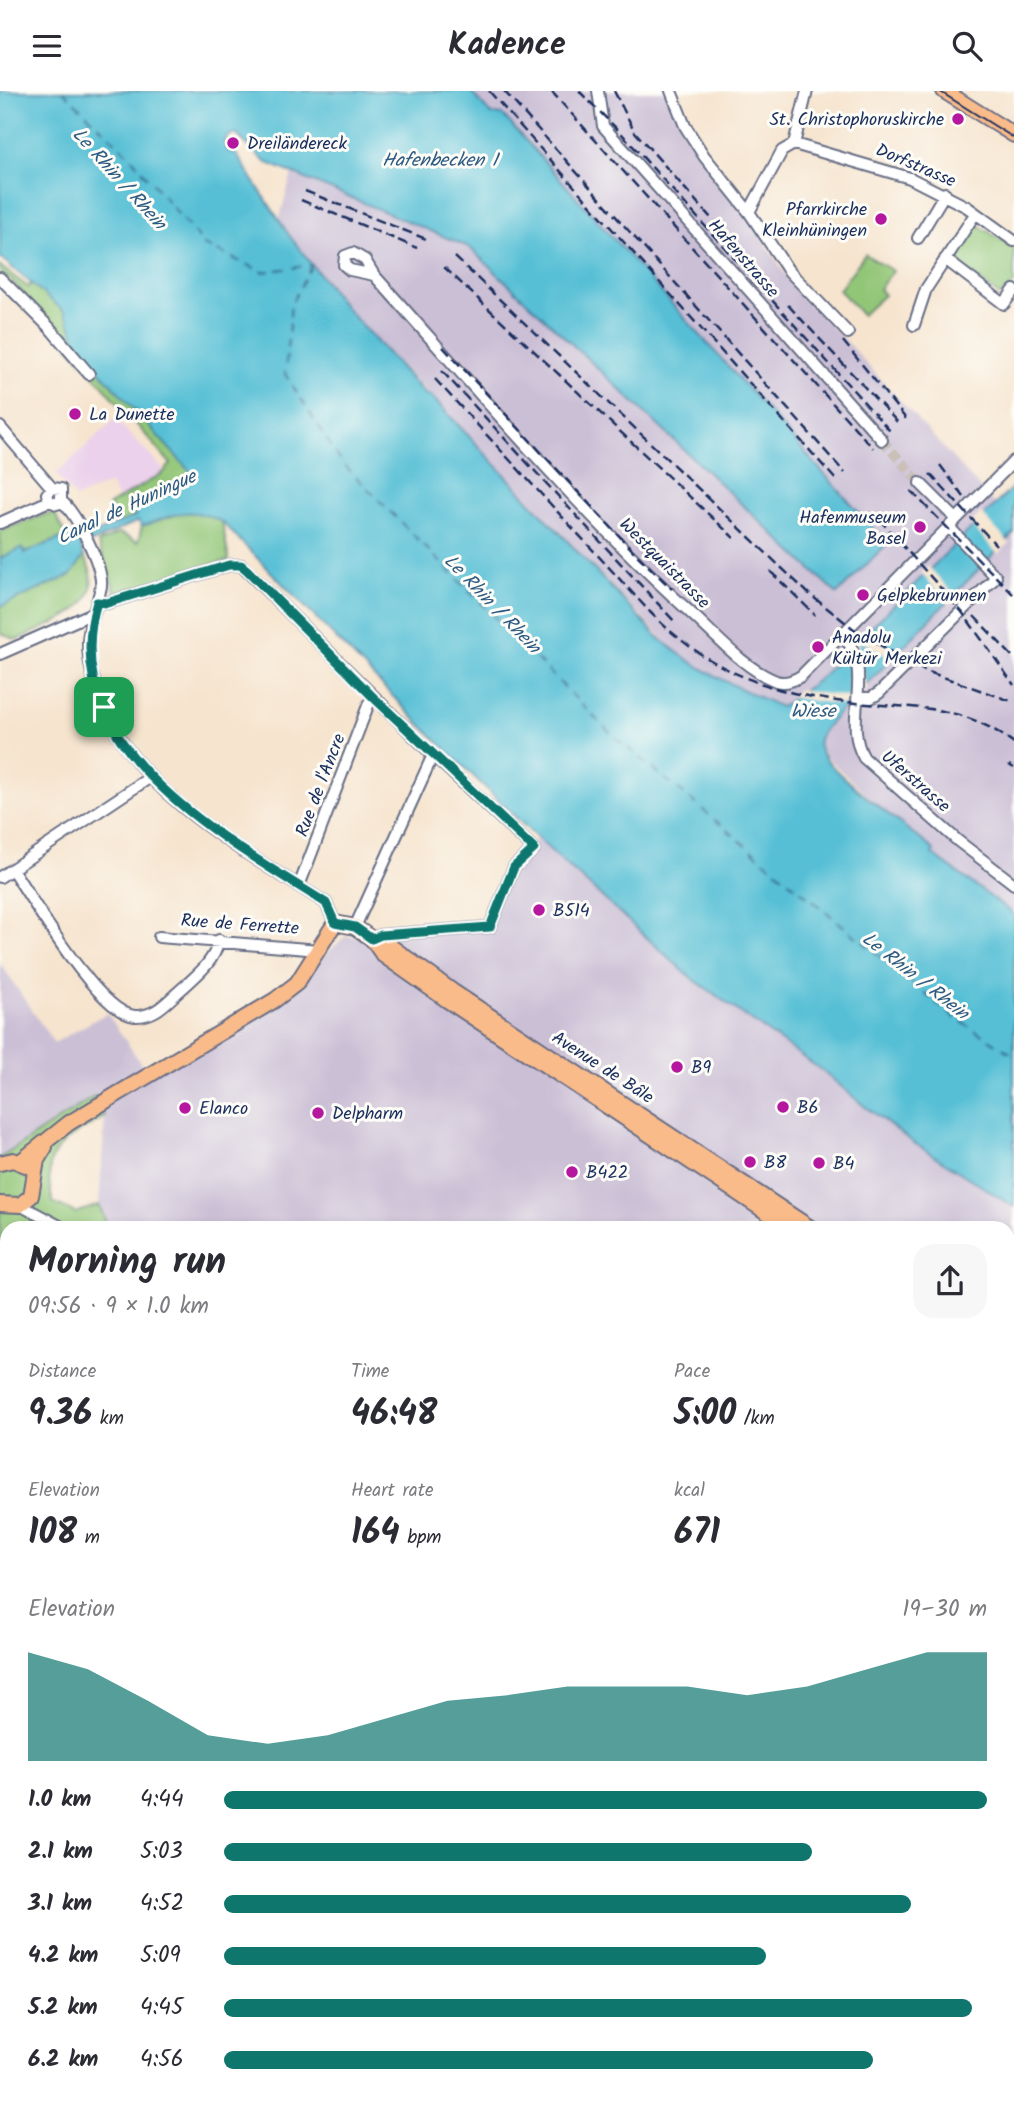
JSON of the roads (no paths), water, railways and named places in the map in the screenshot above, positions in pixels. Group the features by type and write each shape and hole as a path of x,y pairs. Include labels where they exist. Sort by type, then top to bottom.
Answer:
{"main road":[{"path":"944,91 1014,135"},
{"path":"0,1163 21,1161 69,1122 275,1000 297,983 335,923"},
{"name":"Avenue de Bâle","path":"335,923 355,927 372,939 383,955 447,1000 793,1221"},
{"path":"0,1203 26,1201 37,1160 49,1139"},
{"path":"21,1161 34,1176"}],"street":[{"name":"Hafenstrasse","path":"598,91 603,125 882,440"},
{"path":"671,91 685,126 704,156 749,212 788,270 848,333"},
{"path":"749,212 782,151 794,144 807,91"},
{"name":"Dorfstrasse","path":"794,144 885,168 944,194 1014,241"},
{"path":"918,238 944,194"},
{"path":"914,325 922,295 975,214"},
{"path":"945,259 1003,304 1014,290"},
{"name":"Westquaistrasse","path":"374,275 649,575 742,659 774,680 788,682 801,676 845,639 1014,461"},
{"path":"0,278 49,327 89,374"},
{"path":"0,427 52,488 61,489 61,501 75,515 95,560 101,584 89,633 93,674 102,704 129,753 149,778 184,809 326,903 335,923"},
{"path":"860,696 871,698 911,663 996,577 920,483"},
{"path":"49,501 47,493 52,488"},
{"path":"0,523 49,501 57,504 61,501"},
{"path":"0,654 67,625 107,603 229,565 241,565 374,698 534,849 514,867 490,927 381,935 372,939"},
{"path":"67,625 89,633"},
{"name":"Uferstrasse","path":"845,639 853,650 860,696 854,730 858,748 864,758 958,841 1014,884"},
{"name":"Rue de l'Ancre","path":"299,886 369,703 374,698"},
{"path":"355,927 433,755"},
{"path":"0,877 149,778"},
{"path":"12,869 79,968 110,1005 122,1013 146,1015 158,1010 209,963 219,940"},
{"name":"Rue de Ferrette","path":"159,937 318,950"},
{"path":"26,1201 50,1221"}],"water":[{"path":"0,91 470,91 491,114 503,115 887,544 837,594 469,247 265,162 236,134 228,136 224,144 228,151 237,155 289,235 345,307 656,635 700,667 781,707 819,679 1014,486 1014,533 828,724 820,736 819,745 826,760 838,772 934,850 932,854 1014,914 1014,1207 914,1143 828,1075 689,976 537,838 421,725 222,522 191,513 173,515 142,526 138,521 81,547 84,556 71,575 0,607 0,558 22,548 25,553 74,533 78,541 136,516 135,511 194,476 80,349 65,312 0,257"}],"tunnel":[{"path":"882,440 920,483"}],"tram line":[{"path":"939,91 1014,138"}],"railway":[{"path":"489,91 837,481"},
{"path":"504,91 845,473"},
{"path":"551,91 873,448"},
{"path":"579,91 622,134 891,432"},
{"path":"614,91 635,132 718,226"},
{"path":"305,191 426,239"},
{"path":"301,200 417,248"},
{"path":"455,257 808,593 859,633"},
{"path":"444,267 734,538"},
{"path":"788,305 900,425"},
{"path":"843,341 906,419"},
{"path":"443,347 672,589"},
{"path":"442,371 675,622"},
{"path":"435,379 650,612 695,650 719,665 770,687 826,699 957,714 994,730 1014,743"},
{"path":"940,465 967,501"},
{"path":"930,474 996,545"},
{"path":"911,491 1014,595"},
{"path":"879,519 962,612 1014,685"},
{"path":"770,571 815,615"},
{"path":"974,616 1014,658"},
{"path":"851,628 923,670 1014,702"},
{"path":"1009,765 1014,768"}],"place":[{"name":"St. Christophoruskirche","path":"958,119"},
{"name":"Dreiländereck","path":"233,143"},
{"name":"Pfarrkirche Kleinhüningen","path":"881,219"},
{"name":"La Dunette","path":"75,414"},
{"name":"Hafenmuseum Basel","path":"920,527"},
{"name":"Gelpkebrunnen","path":"863,595"},
{"name":"Anadolu Kültür Merkezi","path":"818,647"},
{"name":"B514","path":"539,910"},
{"name":"B9","path":"677,1067"},
{"name":"B6","path":"783,1107"},
{"name":"Elanco","path":"185,1108"},
{"name":"Delpharm","path":"318,1113"},
{"name":"B8","path":"750,1162"},
{"name":"B4","path":"819,1163"},
{"name":"B422","path":"572,1172"}],"water label":[{"name":"Hafenbecken 1","path":"440,159"},
{"name":"Le Rhin / Rhein","path":"120,178"},
{"name":"Canal de Huningue","path":"126,506"},
{"name":"Le Rhin / Rhein","path":"493,603"},
{"name":"Wiese","path":"813,710"},
{"name":"Le Rhin / Rhein","path":"916,975"}]}
